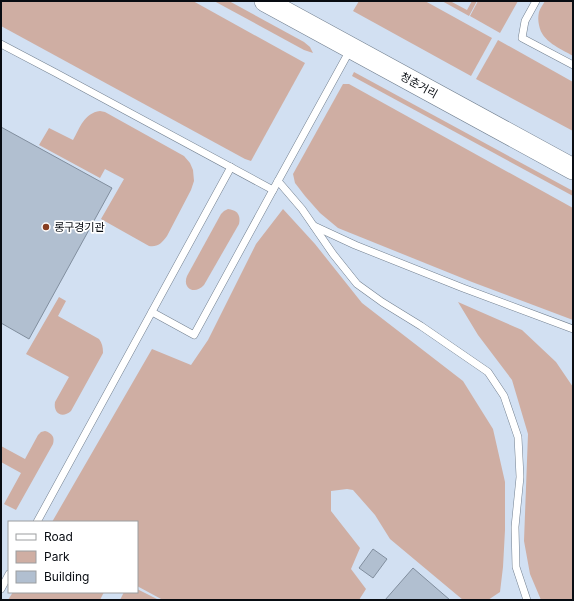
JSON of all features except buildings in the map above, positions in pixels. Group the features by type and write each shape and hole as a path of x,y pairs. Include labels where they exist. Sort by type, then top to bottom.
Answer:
{"main road":[{"name":"청춘거리","path":"264,1 573,169"}],"lane":[{"path":"536,1 525,21 522,38 573,65"},
{"path":"1,44 56,72 273,190"},
{"path":"152,312 194,335 351,48"},
{"path":"38,521 231,168"},
{"path":"278,181 302,209 333,254 358,284 382,302 421,326 488,372 504,396 518,437 520,477 515,527 516,567 527,600"},
{"path":"314,226 355,245 463,288 573,329"},
{"path":"1,589 8,576"}],"green space":[{"path":"1,1 193,1 305,63 251,161 1,26"},
{"path":"214,1 229,1 304,42 310,47 313,53 304,50"},
{"path":"359,1 425,1 492,38 471,76 353,11"},
{"path":"442,1 450,1 467,10 472,1 477,1 469,16"},
{"path":"478,1 518,1 500,33 470,16"},
{"path":"545,1 573,1 573,56 552,44 541,31 538,15"},
{"path":"498,40 573,82 573,131 476,79"},
{"path":"354,72 573,191 573,196 352,76"},
{"path":"343,84 349,84 573,208 573,320 472,282 338,228 320,213 295,183 293,174"},
{"path":"95,112 105,112 184,156 190,163 193,170 194,181 191,190 167,236 161,243 155,246 149,246 101,219 124,179 105,169 100,178 39,145 49,128 73,140 86,118"},
{"path":"228,209 234,210 238,214 239,224 204,285 197,290 190,289 186,284 187,276 221,214"},
{"path":"283,209 315,244 362,303 463,381 493,429 505,482 505,530 500,592 488,600 463,600 390,539 375,515 353,490 347,489 331,491 331,511 360,548 351,569 366,589 359,600 163,600 138,587 138,521 53,521 152,349 191,365 208,340 256,244"},
{"path":"59,297 66,301 58,316 99,339 102,344 103,351 71,411 64,415 57,412 55,409 55,402 69,377 26,354"},
{"path":"458,302 522,330 556,362 573,387 573,600 541,600 530,574 524,541 528,434 512,380 478,335"},
{"path":"45,431 54,439 53,444 16,510 4,504 21,473 1,462 1,446 25,459 38,435"},
{"path":"138,590 159,600 120,600 124,593 138,593"},
{"path":"12,593 104,593 100,600 8,600"}],"place":[{"name":"롱구경기관","path":"46,227"}]}
